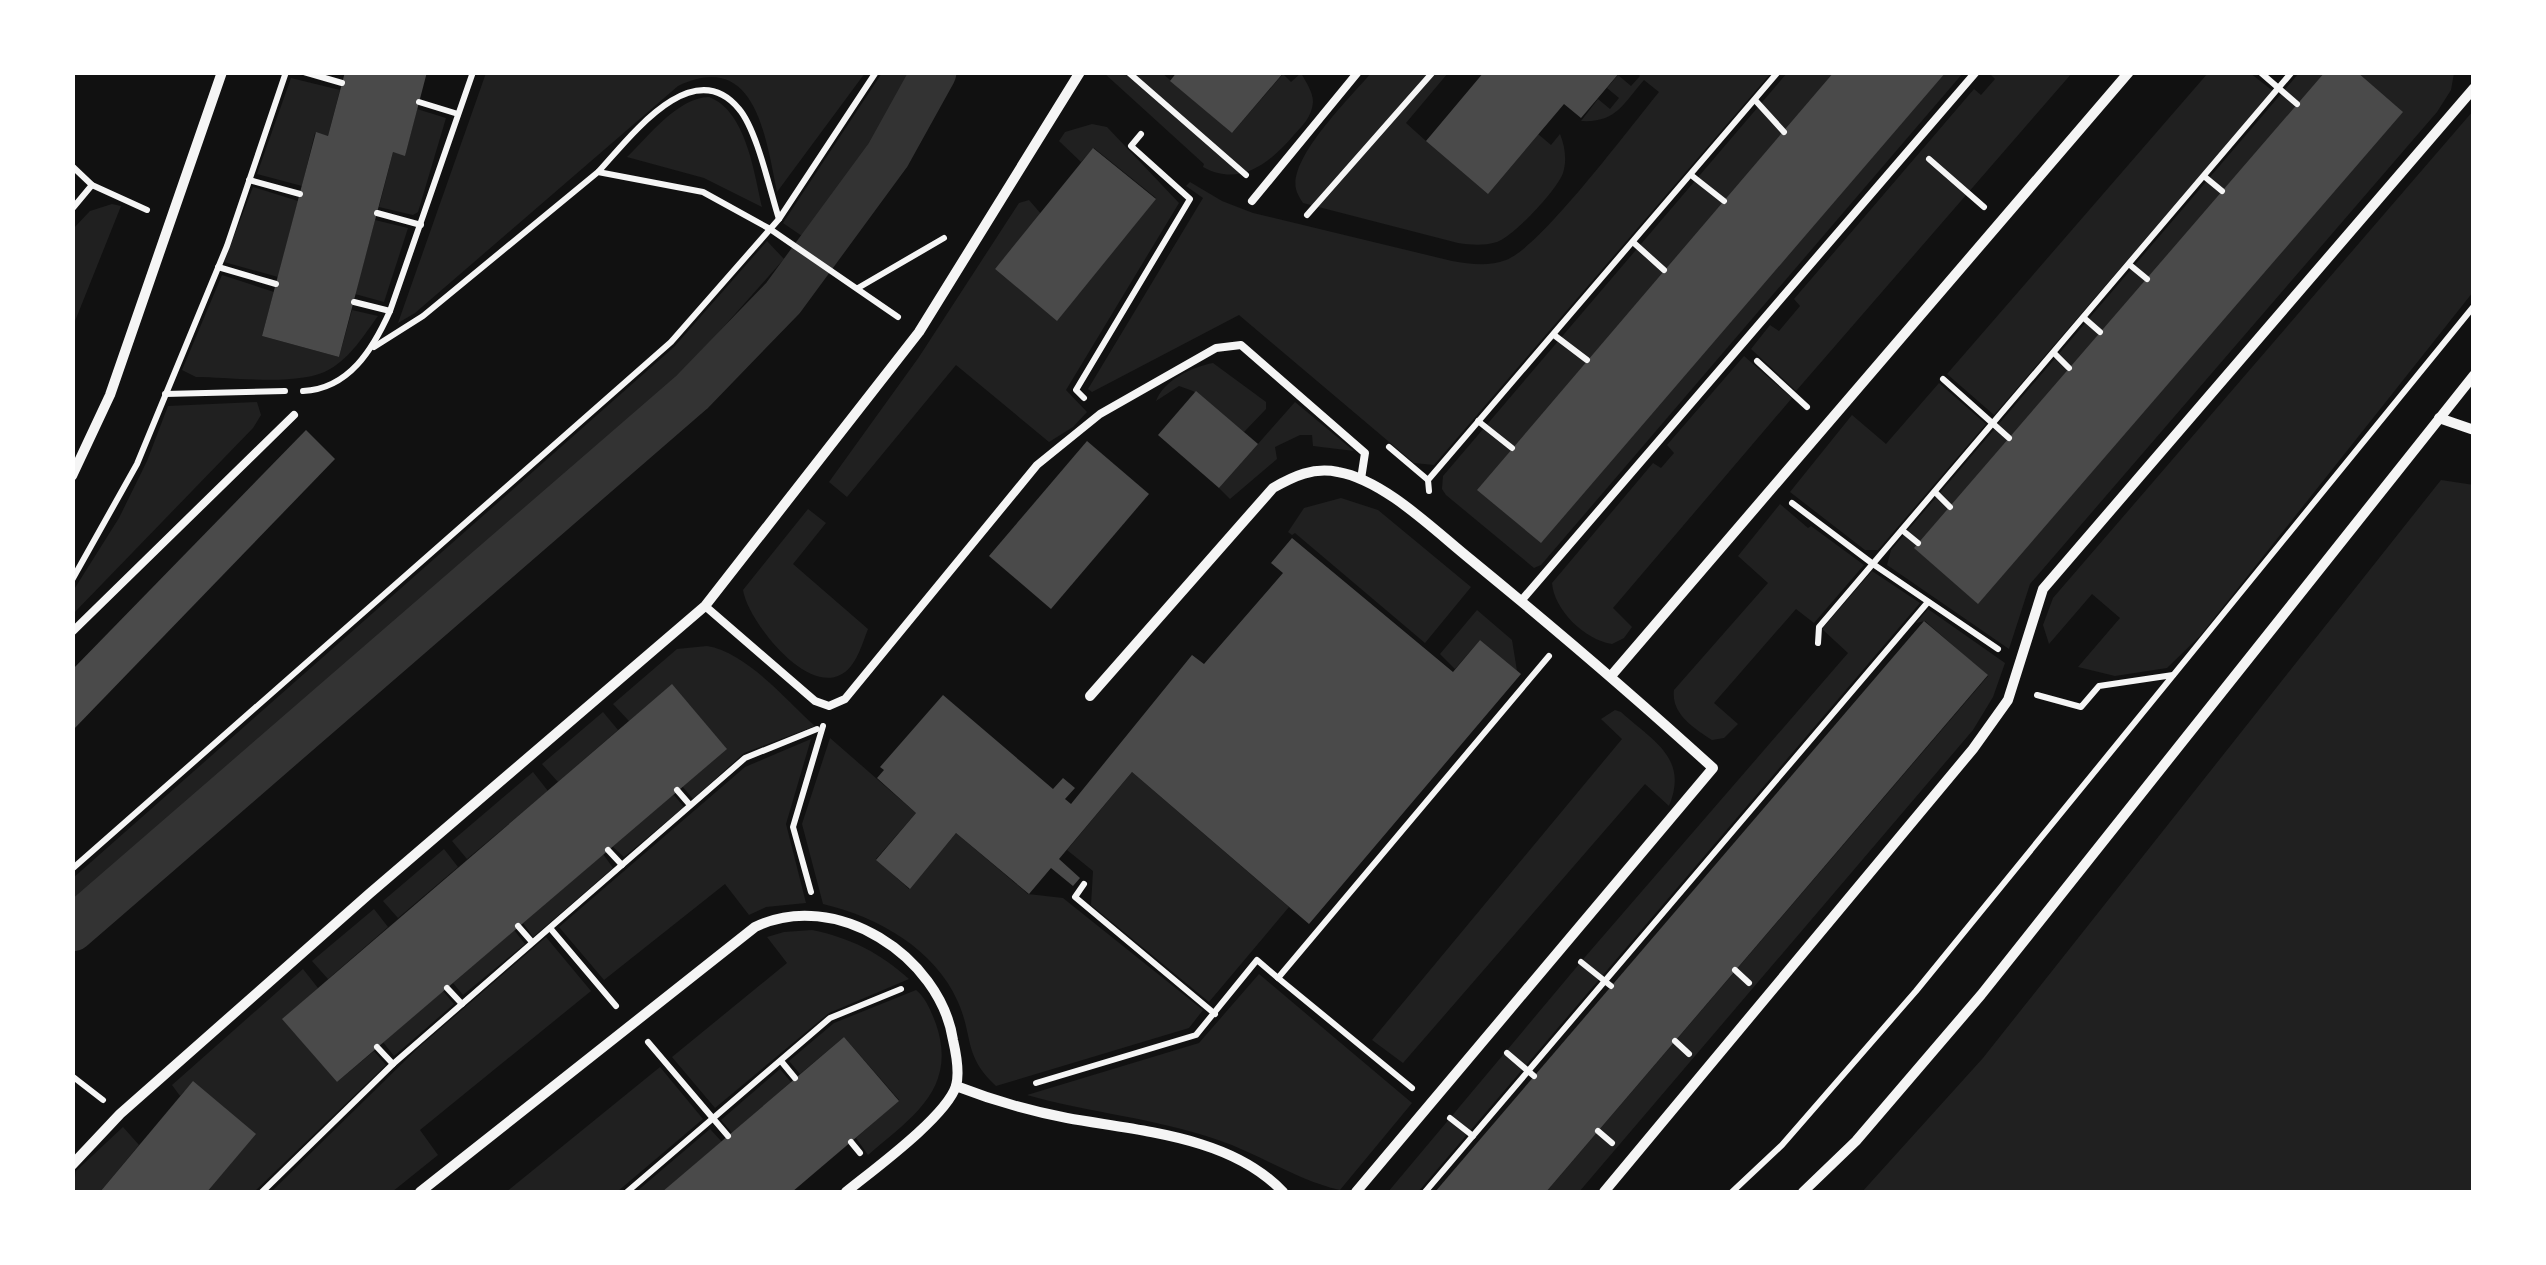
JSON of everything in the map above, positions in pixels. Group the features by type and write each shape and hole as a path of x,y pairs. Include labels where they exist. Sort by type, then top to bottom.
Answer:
{"street":[{"path":"72,476 110,395 222,72"},
{"path":"72,1165 120,1114 369,894 705,606 919,332 1002,204 1080,72"},
{"path":"1612,676 2129,72"},
{"path":"1604,1192 1974,749 2008,700 2043,589 2474,88"},
{"path":"1803,1192 1856,1141 1981,995 2474,374"},
{"path":"2438,418 2474,430"},
{"path":"1090,696 1273,488 1313,470 1337,472 1361,479 1406,507 1612,676 1713,768 1356,1192"},
{"path":"420,1192 755,928 792,914 817,915 858,928 903,952 928,978 950,1016 957,1060 956,1086 934,1118 846,1192"},
{"path":"956,1086 1064,1118 1138,1129 1215,1150 1244,1163 1283,1192"}],"lane":[{"path":"1252,201 1358,72"},
{"path":"1521,601 1976,72"},
{"path":"705,606 815,701 829,706 846,699 1037,465 1100,414 1216,348 1241,345 1365,453 1361,479"},
{"path":"72,632 294,415"},
{"path":"72,445 84,451"}],"path":[{"path":"72,580 137,464 218,267 286,72"},
{"path":"304,72 342,83"},
{"path":"374,348 473,72"},
{"path":"72,869 671,342 770,230 876,72"},
{"path":"1128,72 1262,189"},
{"path":"1307,214 1433,72"},
{"path":"1442,502 1429,491 1428,480 1778,72"},
{"path":"2260,72 2297,104"},
{"path":"1818,643 1818,627 2292,72"},
{"path":"165,394 313,390 335,383 598,172 639,127 683,94 702,88 720,92 741,111 778,219"},
{"path":"1755,100 1784,132"},
{"path":"419,102 458,114"},
{"path":"1100,414 1076,390 1190,200 1131,146 1141,134"},
{"path":"1913,145 2000,222"},
{"path":"72,166 92,185 171,220"},
{"path":"598,172 702,192 782,237 919,332"},
{"path":"1691,174 1724,201"},
{"path":"2204,177 2222,192"},
{"path":"249,180 300,194"},
{"path":"72,209 92,185"},
{"path":"377,213 421,224"},
{"path":"858,288 954,232"},
{"path":"1634,243 1664,270"},
{"path":"2130,265 2147,279"},
{"path":"218,267 276,284"},
{"path":"354,302 390,311"},
{"path":"1732,1192 1782,1145 1916,991 2474,306"},
{"path":"2084,318 2100,332"},
{"path":"1554,335 1587,360"},
{"path":"1740,346 1826,425"},
{"path":"2054,353 2070,368"},
{"path":"1943,379 2010,438"},
{"path":"1478,421 1512,448"},
{"path":"1934,492 1950,507"},
{"path":"1817,522 2020,664"},
{"path":"1902,530 1918,543"},
{"path":"1425,1192 1456,1161 1473,1136 1531,1074 1879,666 1928,602"},
{"path":"1278,978 1564,639"},
{"path":"2012,688 2081,707 2099,686 2174,675"},
{"path":"817,915 793,827 829,706"},
{"path":"262,1192 393,1064 745,758 823,727"},
{"path":"677,790 690,806"},
{"path":"608,850 622,864"},
{"path":"1084,884 1075,897 1215,1014"},
{"path":"518,926 532,942"},
{"path":"550,928 728,1136"},
{"path":"1562,947 1608,983"},
{"path":"987,1098 1196,1034 1257,960 1473,1136"},
{"path":"627,1192 830,1018 928,978"},
{"path":"448,988 462,1004"},
{"path":"1488,1036 1531,1074"},
{"path":"378,1047 393,1064"},
{"path":"780,1061 796,1078"}],"shaded area":[{"path":"486,72 865,73 777,192 761,125 741,89 725,79 704,77 678,86 415,313 398,323"},
{"path":"882,73 911,73 882,127 802,236 783,223"},
{"path":"1104,73 1162,73 1232,133 1283,74 1291,82 1301,73 1313,102 1309,117 1284,146 1252,170 1229,175 1203,167"},
{"path":"1371,73 1448,73 1406,123 1426,141 1538,134 1551,145 1560,134 1565,159 1559,181 1514,231 1497,242 1482,245 1458,243 1303,203 1296,189 1302,161 1323,128"},
{"path":"1637,73 1771,73 1434,465 1414,463 1239,315 1092,392 1088,389 1203,198 1186,186 1190,182 1253,213 1452,261 1499,262 1541,233 1659,92 1644,80 1611,115 1581,121 1598,99 1610,109 1619,98 1607,88 1618,75 1631,86 1640,76"},
{"path":"1787,73 1963,73 1541,565 1534,568 1446,495 1442,489 1443,476"},
{"path":"1989,73 2072,73 1796,391 1751,349 1770,325 1779,331 1800,306 1794,299 1974,89 1981,95 1995,79"},
{"path":"2208,73 2250,73 2273,91 1994,415 1947,374"},
{"path":"2299,73 2454,73 2451,90 2437,112 2030,584 2009,649 1887,565 1891,550"},
{"path":"291,78 340,90 328,136 315,133 302,186 257,174"},
{"path":"709,97 722,104 740,129 762,207 704,178 627,157 675,111"},
{"path":"417,109 446,118 418,212 413,215 379,207 393,152 405,155"},
{"path":"2473,111 2473,292 2200,636 2167,668 2115,676 2078,667 2120,618 2092,594 2049,644 2043,625 2053,598"},
{"path":"1092,124 1107,127 1179,203 1066,390 1087,412 1073,427 1049,442 956,365 847,497 829,482 919,357 1019,203 1029,200 1042,215 995,269 1057,320 1156,198 1094,148 1081,162 1059,141 1065,132"},
{"path":"253,187 298,201 278,277 224,262"},
{"path":"112,204 121,206 73,326 73,229 90,211"},
{"path":"375,220 408,228 384,302 355,294"},
{"path":"767,241 784,259 646,407 73,900 73,878 674,347"},
{"path":"222,275 274,292 262,336 339,357 352,310 378,316 344,358 317,375 266,380 196,377 182,370"},
{"path":"1744,356 1792,398 1613,608 1632,627 1624,638 1612,644 1592,637 1565,613 1552,583 1653,463 1661,468 1674,453 1667,445"},
{"path":"1213,363 1266,402 1266,409 1244,432 1193,391 1179,386 1156,401 1165,387 1180,376"},
{"path":"1939,383 1986,424 1878,550 1865,550 1790,492 1852,415 1886,444"},
{"path":"257,402 261,415 253,428 73,614 73,591 119,518 168,406"},
{"path":"1295,402 1354,451 1313,446 1312,435 1300,435 1275,447 1277,459 1230,499 1219,488"},
{"path":"2441,480 2474,485 2473,1192 1862,1192 1983,1058"},
{"path":"1341,498 1378,510 1471,587 1425,643 1295,533 1288,532 1304,508"},
{"path":"1780,504 1864,565 1814,623 1796,609 1714,703 1738,724 1724,738 1712,740 1680,713 1674,690 1768,583 1738,556"},
{"path":"808,509 826,523 793,564 868,629 846,672 826,678 811,674 780,651 755,619 743,590"},
{"path":"1872,571 1920,603 1418,1192 1388,1192 1848,653 1822,629"},
{"path":"1928,609 2005,663 1993,697 1973,730 1579,1192 1546,1192 1988,676 1925,621 1916,623"},
{"path":"1477,610 1512,640 1517,671 1480,640 1455,669 1440,654"},
{"path":"707,646 751,667 815,726 744,753 693,799 682,786 726,748 672,685 629,721 613,704 677,649"},
{"path":"1615,710 1665,752 1674,775 1669,806 1645,784 1403,1063 1372,1040 1622,739 1601,719"},
{"path":"603,712 618,730 558,782 542,764"},
{"path":"830,738 916,813 876,859 909,889 956,833 1028,894 1063,898 1203,1010 1189,1028 996,1086 978,1065 958,1002 935,966 884,927 823,904 802,824"},
{"path":"811,739 786,824 806,903 766,907 749,915 725,884 604,980 559,927 745,767"},
{"path":"533,772 548,791 467,859 452,841"},
{"path":"1132,772 1289,907 1209,1002 1091,905 1093,871 1067,850"},
{"path":"673,794 684,807 624,857 612,846"},
{"path":"444,849 458,867 398,918 383,901"},
{"path":"603,854 613,868 533,937 523,923"},
{"path":"374,909 388,927 328,979 312,961"},
{"path":"514,930 525,944 463,995 453,983"},
{"path":"812,930 864,948 909,979 829,1013 715,1108 672,1057 787,963 767,937"},
{"path":"546,937 591,991 420,1130 438,1155 392,1192 271,1192 418,1048"},
{"path":"303,969 318,988 283,1019 337,1082 374,1051 386,1065 254,1192 207,1192 255,1134 193,1082 180,1096 172,1085"},
{"path":"1259,974 1412,1103 1340,1190 1194,1132 1027,1095 1199,1043"},
{"path":"916,990 936,1024 941,1067 927,1100 868,1155 856,1138 899,1100 844,1037 800,1074 789,1061 834,1023"},
{"path":"443,991 454,1004 394,1056 383,1042"},
{"path":"660,1067 703,1119 617,1192 506,1192"},
{"path":"780,1069 791,1082 732,1133 721,1120"},
{"path":"123,1127 139,1145 100,1192 73,1192 76,1171"},
{"path":"710,1129 722,1142 663,1192 636,1192"}],"building":[{"path":"345,72 427,72 405,156 393,152 339,357 262,336 316,132 328,136"},
{"path":"1177,72 1284,72 1232,133 1170,81"},
{"path":"1484,72 1620,72 1581,118 1564,104 1488,194 1426,141"},
{"path":"1834,72 1946,72 1541,543 1477,490"},
{"path":"2325,72 2357,72 2403,112 1978,604 1914,548"},
{"path":"1093,148 1156,199 1057,321 995,269"},
{"path":"1196,391 1258,444 1219,488 1158,435"},
{"path":"306,430 335,459 72,731 72,670"},
{"path":"1087,441 1149,494 1051,609 989,556"},
{"path":"1292,538 1453,672 1480,640 1521,674 1309,924 1132,772 1059,859 1080,878 1073,886 1051,868 1029,894 956,833 910,889 876,860 916,813 877,778 884,770 880,767 943,695 1053,789 1063,778 1075,788 1065,799 1071,804 1192,655 1204,664 1283,573 1271,563"},
{"path":"1924,621 1988,675 1546,1192 1435,1192"},
{"path":"672,684 727,749 337,1082 282,1019"},
{"path":"844,1037 899,1101 792,1192 662,1192"},
{"path":"193,1081 256,1134 207,1192 100,1192"}],"waterway":[{"path":"72,929 692,392 783,298 888,155 934,72"}]}
